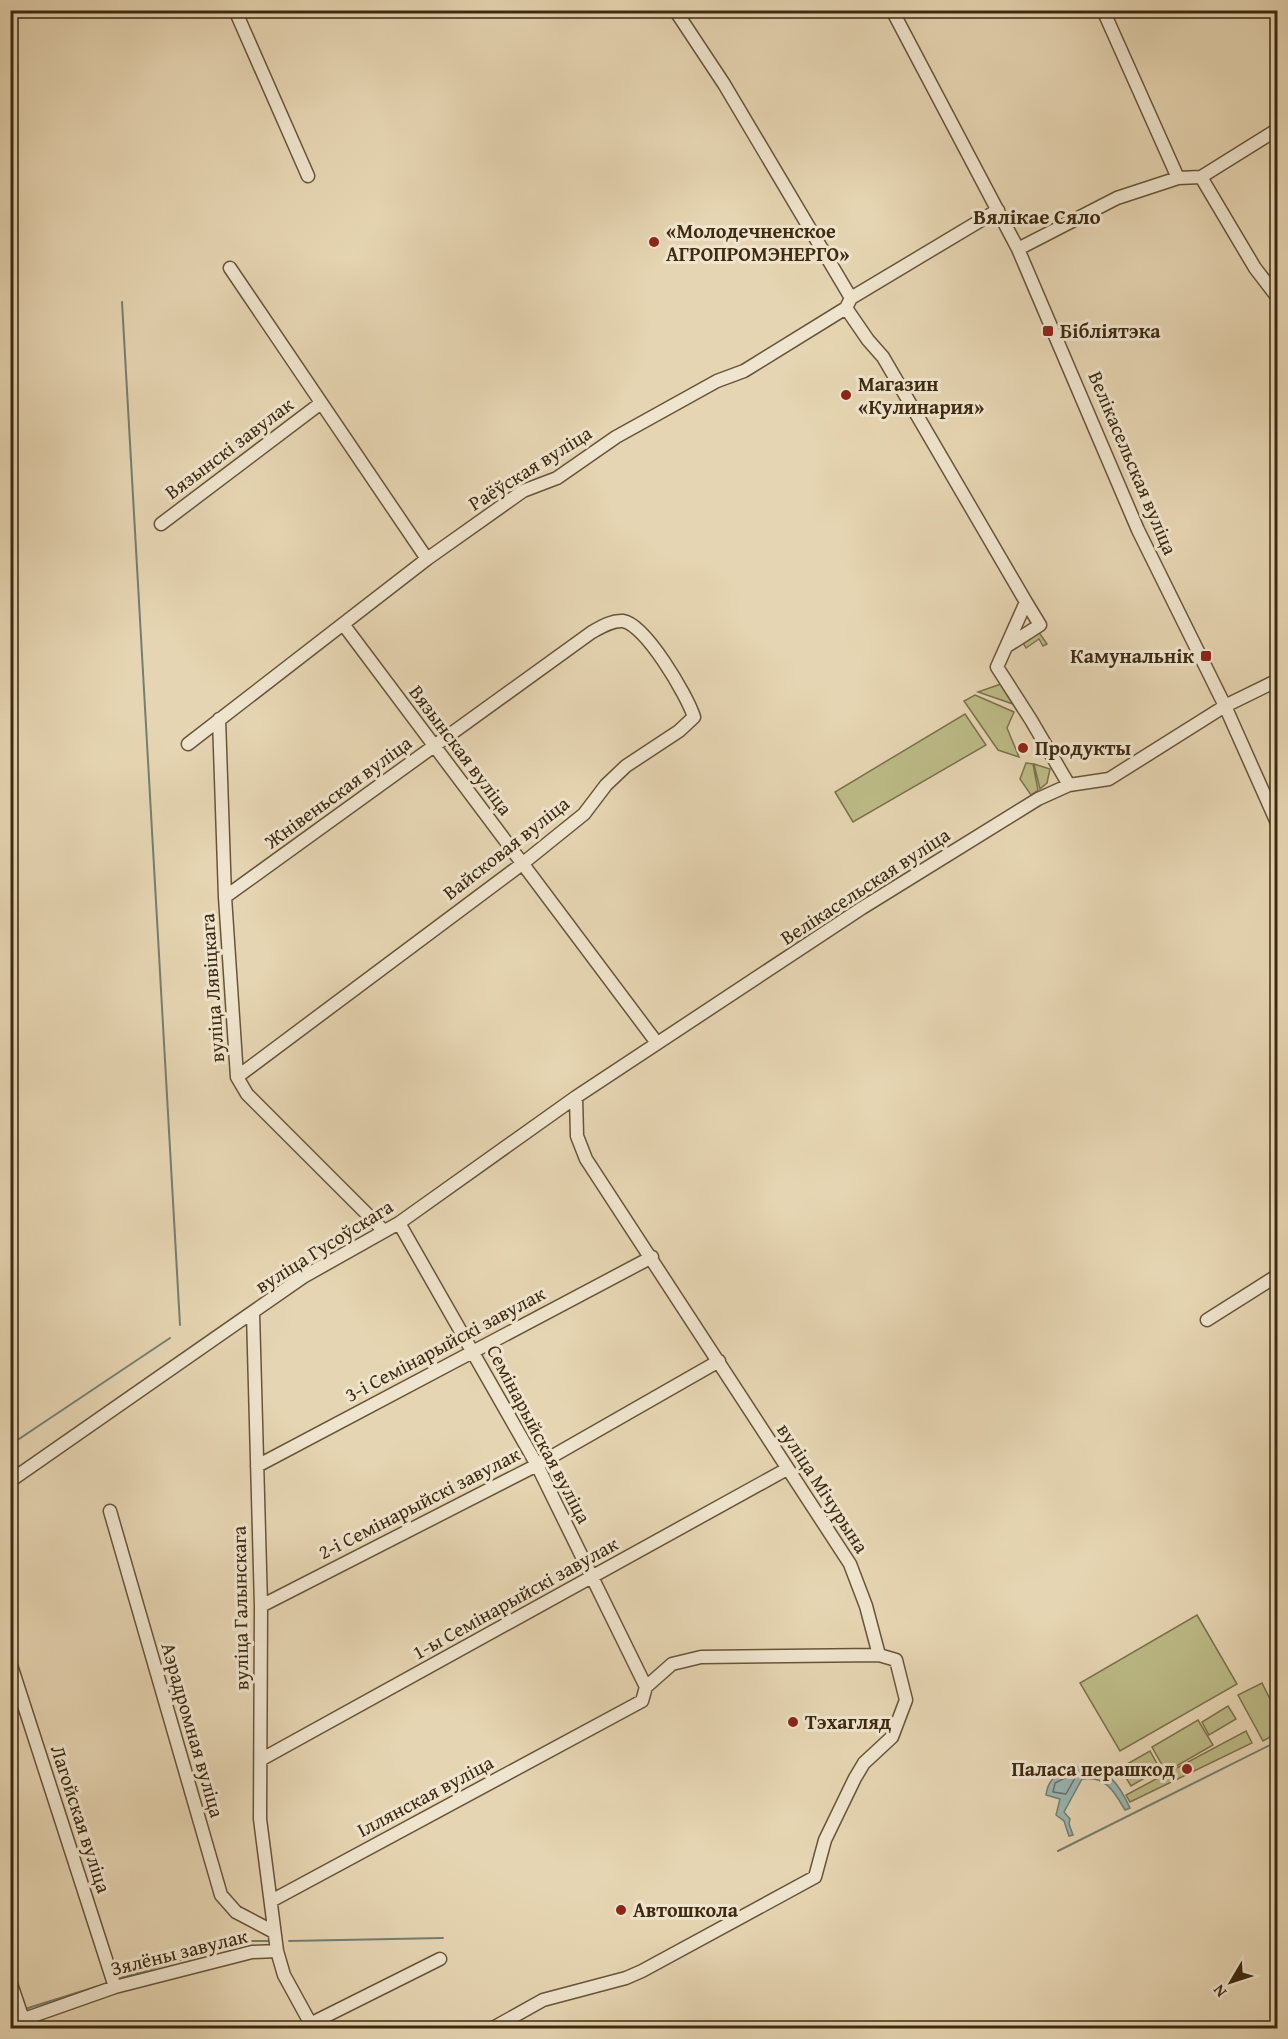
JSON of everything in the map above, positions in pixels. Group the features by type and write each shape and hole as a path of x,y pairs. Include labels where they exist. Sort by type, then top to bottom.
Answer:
{"street":[{"path":"235,10 308,176"},
{"path":"675,10 724,84 849,303 867,340 884,357 1040,625 1006,647"},
{"name":"Велікасельская вуліца","path":"892,10 1017,249 1138,530 1225,706 1278,825"},
{"path":"1103,10 1178,178"},
{"path":"1017,249 1117,198 1178,178 1201,177 1278,129"},
{"path":"1201,177 1255,268 1278,298"},
{"name":"Раёўская вуліца","path":"188,744 427,559 523,491 557,478 616,437 717,381 744,371 998,210"},
{"path":"230,268 427,559"},
{"name":"Вязынскі завулак","path":"161,524 321,403"},
{"path":"1026,602 997,667 1069,785"},
{"name":"Жнівеньская вуліца","path":"225,897 592,632 608,623 622,621"},
{"name":"Вайсковая вуліца","path":"237,1077 522,864 584,814 606,785 626,766 679,731 694,717 689,701 648,641 633,625 622,621"},
{"name":"Вязынская вуліца","path":"343,624 657,1043"},
{"path":"1225,706 1278,680"},
{"name":"Велікасельская вуліца","path":"657,1043 920,872 1038,799 1069,785 1109,779 1225,706"},
{"name":"вуліца Лявіцкага","path":"219,719 225,897 237,1077 247,1094 384,1232"},
{"name":"вуліца Гусоўскага","path":"10,1481 303,1277 399,1223 576,1096 657,1043"},
{"name":"вуліца Мічурына","path":"576,1096 577,1136 586,1160 652,1257 850,1564 866,1606 879,1655"},
{"name":"Семінарыйская вуліца","path":"399,1223 537,1464 646,1687"},
{"name":"3-і Семінарыйскі завулак","path":"257,1466 652,1257"},
{"path":"1207,1320 1278,1275"},
{"name":"вуліца Галынскага","path":"253,1313 261,1606 260,1819 271,1900"},
{"name":"2-і Семінарыйскі завулак","path":"261,1606 537,1464 719,1361"},
{"name":"1-ы Семінарыйскі завулак","path":"261,1760 592,1579 787,1469"},
{"name":"Аэрадромная вуліца","path":"110,1511 221,1895 236,1912 274,1932"},
{"path":"493,2028 543,2000 626,1978 642,1971 815,1877 825,1840 845,1796 864,1763 892,1737 906,1700 896,1660 879,1655 701,1657 672,1664 646,1687"},
{"name":"Лагойская вуліца","path":"10,1662 115,1987"},
{"name":"Іллянская вуліца","path":"271,1900 642,1701 646,1687"},
{"path":"271,1900 277,1951"},
{"name":"Зялёны завулак","path":"20,2025 115,1987 252,1952 277,1951 284,1975 309,2027"},
{"path":"309,2027 440,1959"},
{"path":"10,1980 20,2025"}],"shaded area":[{"path":"1038,631 1047,644 1043,646 1039,639 1026,648 1022,641"},
{"path":"1001,684 1013,704 978,692"},
{"path":"975,695 1014,712 1007,728 1019,757 998,750 964,701"},
{"path":"965,714 986,745 853,822 835,792"},
{"path":"1026,763 1033,764 1038,790 1031,795 1020,779"},
{"path":"1034,764 1050,769 1047,783 1040,789"},
{"path":"1197,1615 1237,1684 1120,1751 1080,1683"},
{"path":"1262,1683 1277,1713 1277,1733 1263,1741 1238,1695"},
{"path":"1228,1706 1236,1719 1209,1735 1202,1722"},
{"path":"1198,1720 1213,1745 1166,1772 1152,1747"},
{"name":"Паласа перашкод","path":"1246,1731 1252,1743 1130,1802 1126,1795"},
{"path":"1150,1751 1160,1769 1131,1786 1120,1768"}],"water":[{"path":"1080,1766 1098,1770 1112,1779 1130,1808 1125,1810 1104,1783 1090,1778 1082,1779 1064,1812 1070,1819 1069,1824 1073,1835 1069,1836 1064,1821 1056,1815 1060,1799 1046,1795 1050,1783 1057,1775"}],"waterway":[{"path":"122,302 180,1325"},
{"path":"10,1445 170,1338"},
{"path":"1058,1851 1278,1741"},
{"path":"289,1941 443,1938"},
{"path":"121,1978 242,1941 270,1941"},
{"path":"25,2009 105,1984"}],"place":[{"name":"«Молодечненское АГРОПРОМЭНЕРГО»","path":"654,242"},
{"name":"Бібліятэка","path":"1048,331"},
{"name":"Магазин «Кулинария»","path":"846,395"},
{"name":"Камунальнік","path":"1206,656"},
{"name":"Продукты","path":"1023,748"},
{"name":"Тэхагляд","path":"793,1722"},
{"name":"Паласа перашкод","path":"1187,1769"},
{"name":"Автошкола","path":"621,1910"}],"district":[{"name":"Вялікае Сяло","path":"1037,217"}]}
